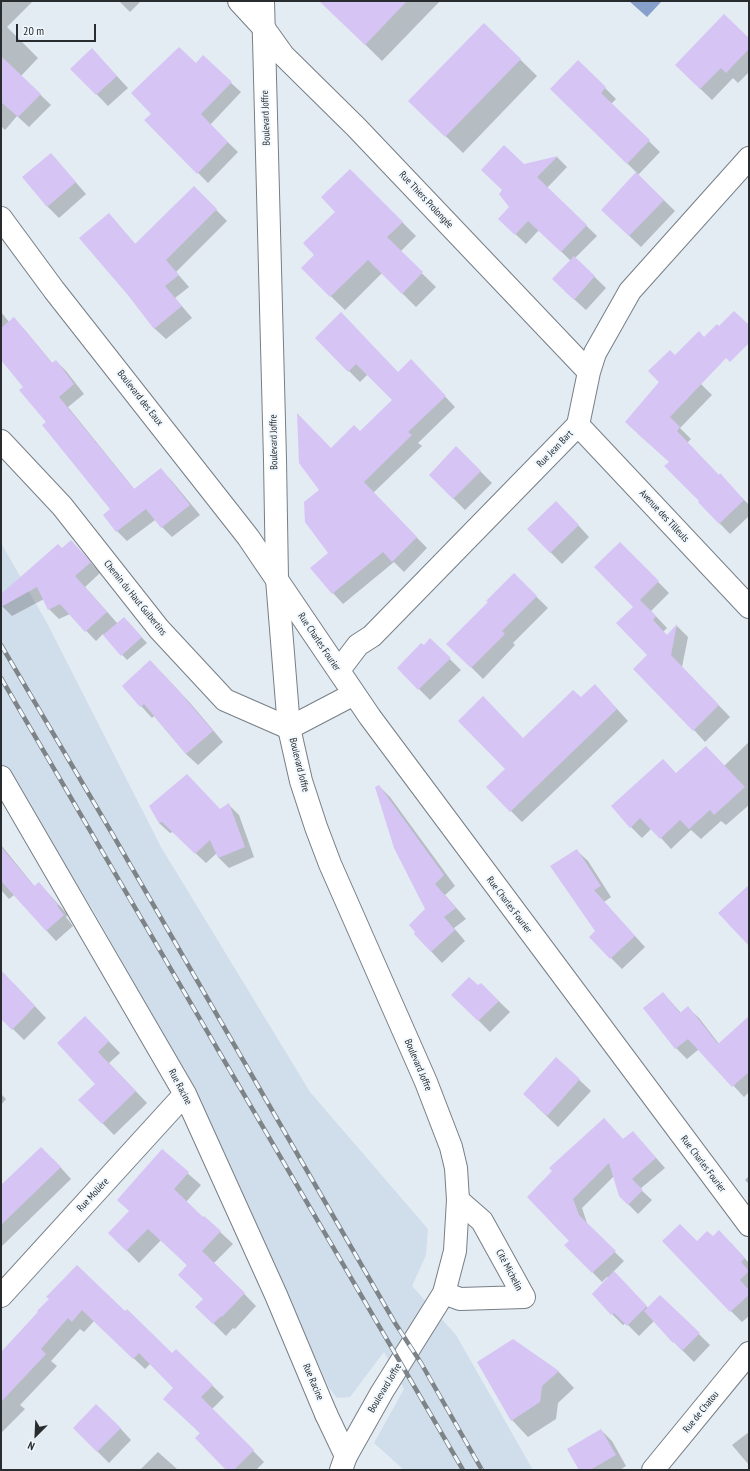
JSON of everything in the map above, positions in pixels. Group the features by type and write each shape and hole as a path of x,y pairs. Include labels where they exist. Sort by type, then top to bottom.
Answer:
{"street":[{"name":"Rue Thiers Prolongée","path":"239,1 263,27 283,55 356,127 589,372"},
{"name":"Boulevard Joffre","path":"263,1 275,460 276,579 290,728 301,781 330,864 426,1082 449,1140 456,1168 458,1200 454,1251 444,1293 382,1392 344,1463"},
{"name":"Rue Jean Bart","path":"339,670 358,645 372,636 578,425 589,372 595,353 630,291 749,158"},
{"name":"Boulevard des Eaux","path":"1,218 54,290 248,537 276,579"},
{"name":"Avenue des Tilleuls","path":"578,425 749,607"},
{"name":"Chemin du Haut Guibertins","path":"1,441 62,506 159,629 225,700 290,728"},
{"name":"Rue Charles Fourier","path":"276,579 339,670 370,718 749,1225"},
{"path":"290,728 354,694"},
{"name":"Rue Racine","path":"1,777 185,1094 276,1295 326,1414 344,1463"},
{"name":"Rue Molière","path":"1,1296 185,1094"},
{"name":"Cité Michelin","path":"444,1293 460,1299 524,1297 482,1221 458,1200"},
{"name":"Rue de Chatou","path":"653,1470 749,1353"}],"shaded area":[{"path":"1,543 47,623 161,847 310,1092 428,1229 426,1255 412,1286 456,1335 533,1470 404,1470 374,1443 404,1389 384,1352 350,1397 337,1398 329,1388 198,1096 93,910 1,764"}],"water":[{"path":"629,1 662,1 647,17"}],"building":[{"path":"319,1 407,1 365,45"},
{"path":"724,14 749,38 749,49 726,73 721,68 700,89 675,65"},
{"path":"484,23 521,59 445,137 408,101"},
{"path":"179,47 196,63 203,55 232,82 201,114 228,142 197,174 144,120 151,114 131,93"},
{"path":"92,48 117,76 96,95 70,69"},
{"path":"1,56 41,94 18,117 1,102"},
{"path":"578,60 606,87 601,93 650,140 627,164 550,89"},
{"path":"504,145 524,164 558,156 537,177 587,225 561,252 528,221 515,235 498,219 509,207 499,194 502,190 481,170"},
{"path":"51,153 76,182 47,207 22,177"},
{"path":"350,169 403,222 387,237 423,272 402,294 368,260 330,297 301,268 314,255 303,243 335,212 321,197"},
{"path":"636,172 664,200 629,236 601,210"},
{"path":"194,186 217,209 166,260 179,275 165,286 182,306 154,329 127,294 79,238 109,213 135,244"},
{"path":"574,256 595,276 574,300 552,279"},
{"path":"734,311 749,325 749,343 730,362 726,358 670,417 680,427 677,431 719,475 720,473 744,500 719,524 698,502 699,501 664,466 669,462 625,422 659,382 648,371 670,350 675,355 699,331 704,337 717,324 719,326"},
{"path":"341,312 398,372 411,359 446,396 408,432 412,435 364,482 417,537 392,562 383,552 332,594 310,568 328,553 305,522 304,502 319,490 299,463 297,413 331,448 354,425 360,431 392,400 356,364 348,372 315,338"},
{"path":"14,317 52,363 56,360 74,384 59,397 134,489 161,468 190,505 161,528 146,509 116,532 103,515 110,509 42,425 46,422 19,390 23,387 1,360 1,328"},
{"path":"456,446 481,471 453,499 429,475"},
{"path":"556,501 579,525 550,553 527,529"},
{"path":"71,540 91,562 75,576 107,612 85,632 60,604 48,610 37,587 1,607 1,594 58,544 62,548"},
{"path":"620,542 659,581 640,600 656,616 653,620 667,635 677,624 671,655 719,705 693,731 633,669 647,655 616,623 633,607 594,567"},
{"path":"514,573 537,596 502,631 505,634 471,668 446,644 488,602 486,601"},
{"path":"124,617 142,637 121,656 103,635"},
{"path":"430,638 451,658 418,690 397,668 421,643 424,645"},
{"path":"150,660 213,731 186,754 144,704 140,707 122,686"},
{"path":"595,684 617,709 510,812 486,787 505,769 458,721 483,696 523,738 573,690 581,697"},
{"path":"706,746 745,787 714,815 710,810 689,829 680,820 660,839 640,818 630,828 611,806 663,759 676,773"},
{"path":"187,774 220,809 229,803 245,847 218,858 210,840 195,854 162,822 159,823 149,806"},
{"path":"379,785 444,875 435,884 456,908 444,917 455,930 431,952 414,934 415,932 409,925 425,909 394,848 375,787"},
{"path":"1,847 34,886 39,882 58,905 57,906 64,915 46,931 1,881"},
{"path":"577,849 601,886 594,890 635,936 610,959 589,937 595,931 550,866"},
{"path":"749,885 749,946 718,913"},
{"path":"1,970 35,1006 12,1030 1,1019"},
{"path":"469,977 478,985 481,983 499,1001 478,1021 451,995"},
{"path":"663,992 680,1013 688,1006 718,1044 749,1016 749,1072 732,1087 688,1039 675,1049 643,1008"},
{"path":"85,1016 109,1041 98,1052 136,1091 102,1124 78,1100 95,1084 57,1043"},
{"path":"556,1057 580,1079 547,1116 523,1094"},
{"path":"604,1118 623,1139 633,1131 656,1158 632,1179 643,1190 628,1205 619,1196 609,1163 573,1199 579,1215 616,1251 592,1273 564,1245 569,1241 527,1197 552,1171 549,1168"},
{"path":"41,1147 61,1167 1,1225 1,1185"},
{"path":"162,1149 189,1172 174,1189 203,1217 204,1216 221,1231 202,1251 245,1293 222,1317 221,1316 213,1324 195,1307 203,1299 178,1275 187,1265 148,1229 126,1251 108,1233 129,1211 117,1200"},
{"path":"680,1224 697,1241 707,1231 713,1236 719,1230 745,1258 741,1262 749,1271 740,1280 749,1290 749,1295 730,1312 662,1241"},
{"path":"77,1265 125,1311 127,1309 172,1353 176,1349 213,1385 201,1397 254,1450 234,1470 226,1470 195,1438 200,1433 163,1399 173,1388 139,1353 133,1359 82,1310 72,1322 68,1318 41,1349 46,1354 1,1402 1,1352 49,1299 46,1297"},
{"path":"614,1271 647,1306 627,1326 614,1313 611,1315 592,1294"},
{"path":"660,1295 700,1333 682,1351 644,1311"},
{"path":"513,1339 559,1371 542,1386 540,1402 511,1421 477,1362"},
{"path":"96,1404 121,1428 97,1452 73,1428"},
{"path":"601,1429 616,1455 590,1470 579,1470 567,1449"}],"railway":[{"path":"1,645 482,1470"},
{"path":"1,678 463,1470"}]}
